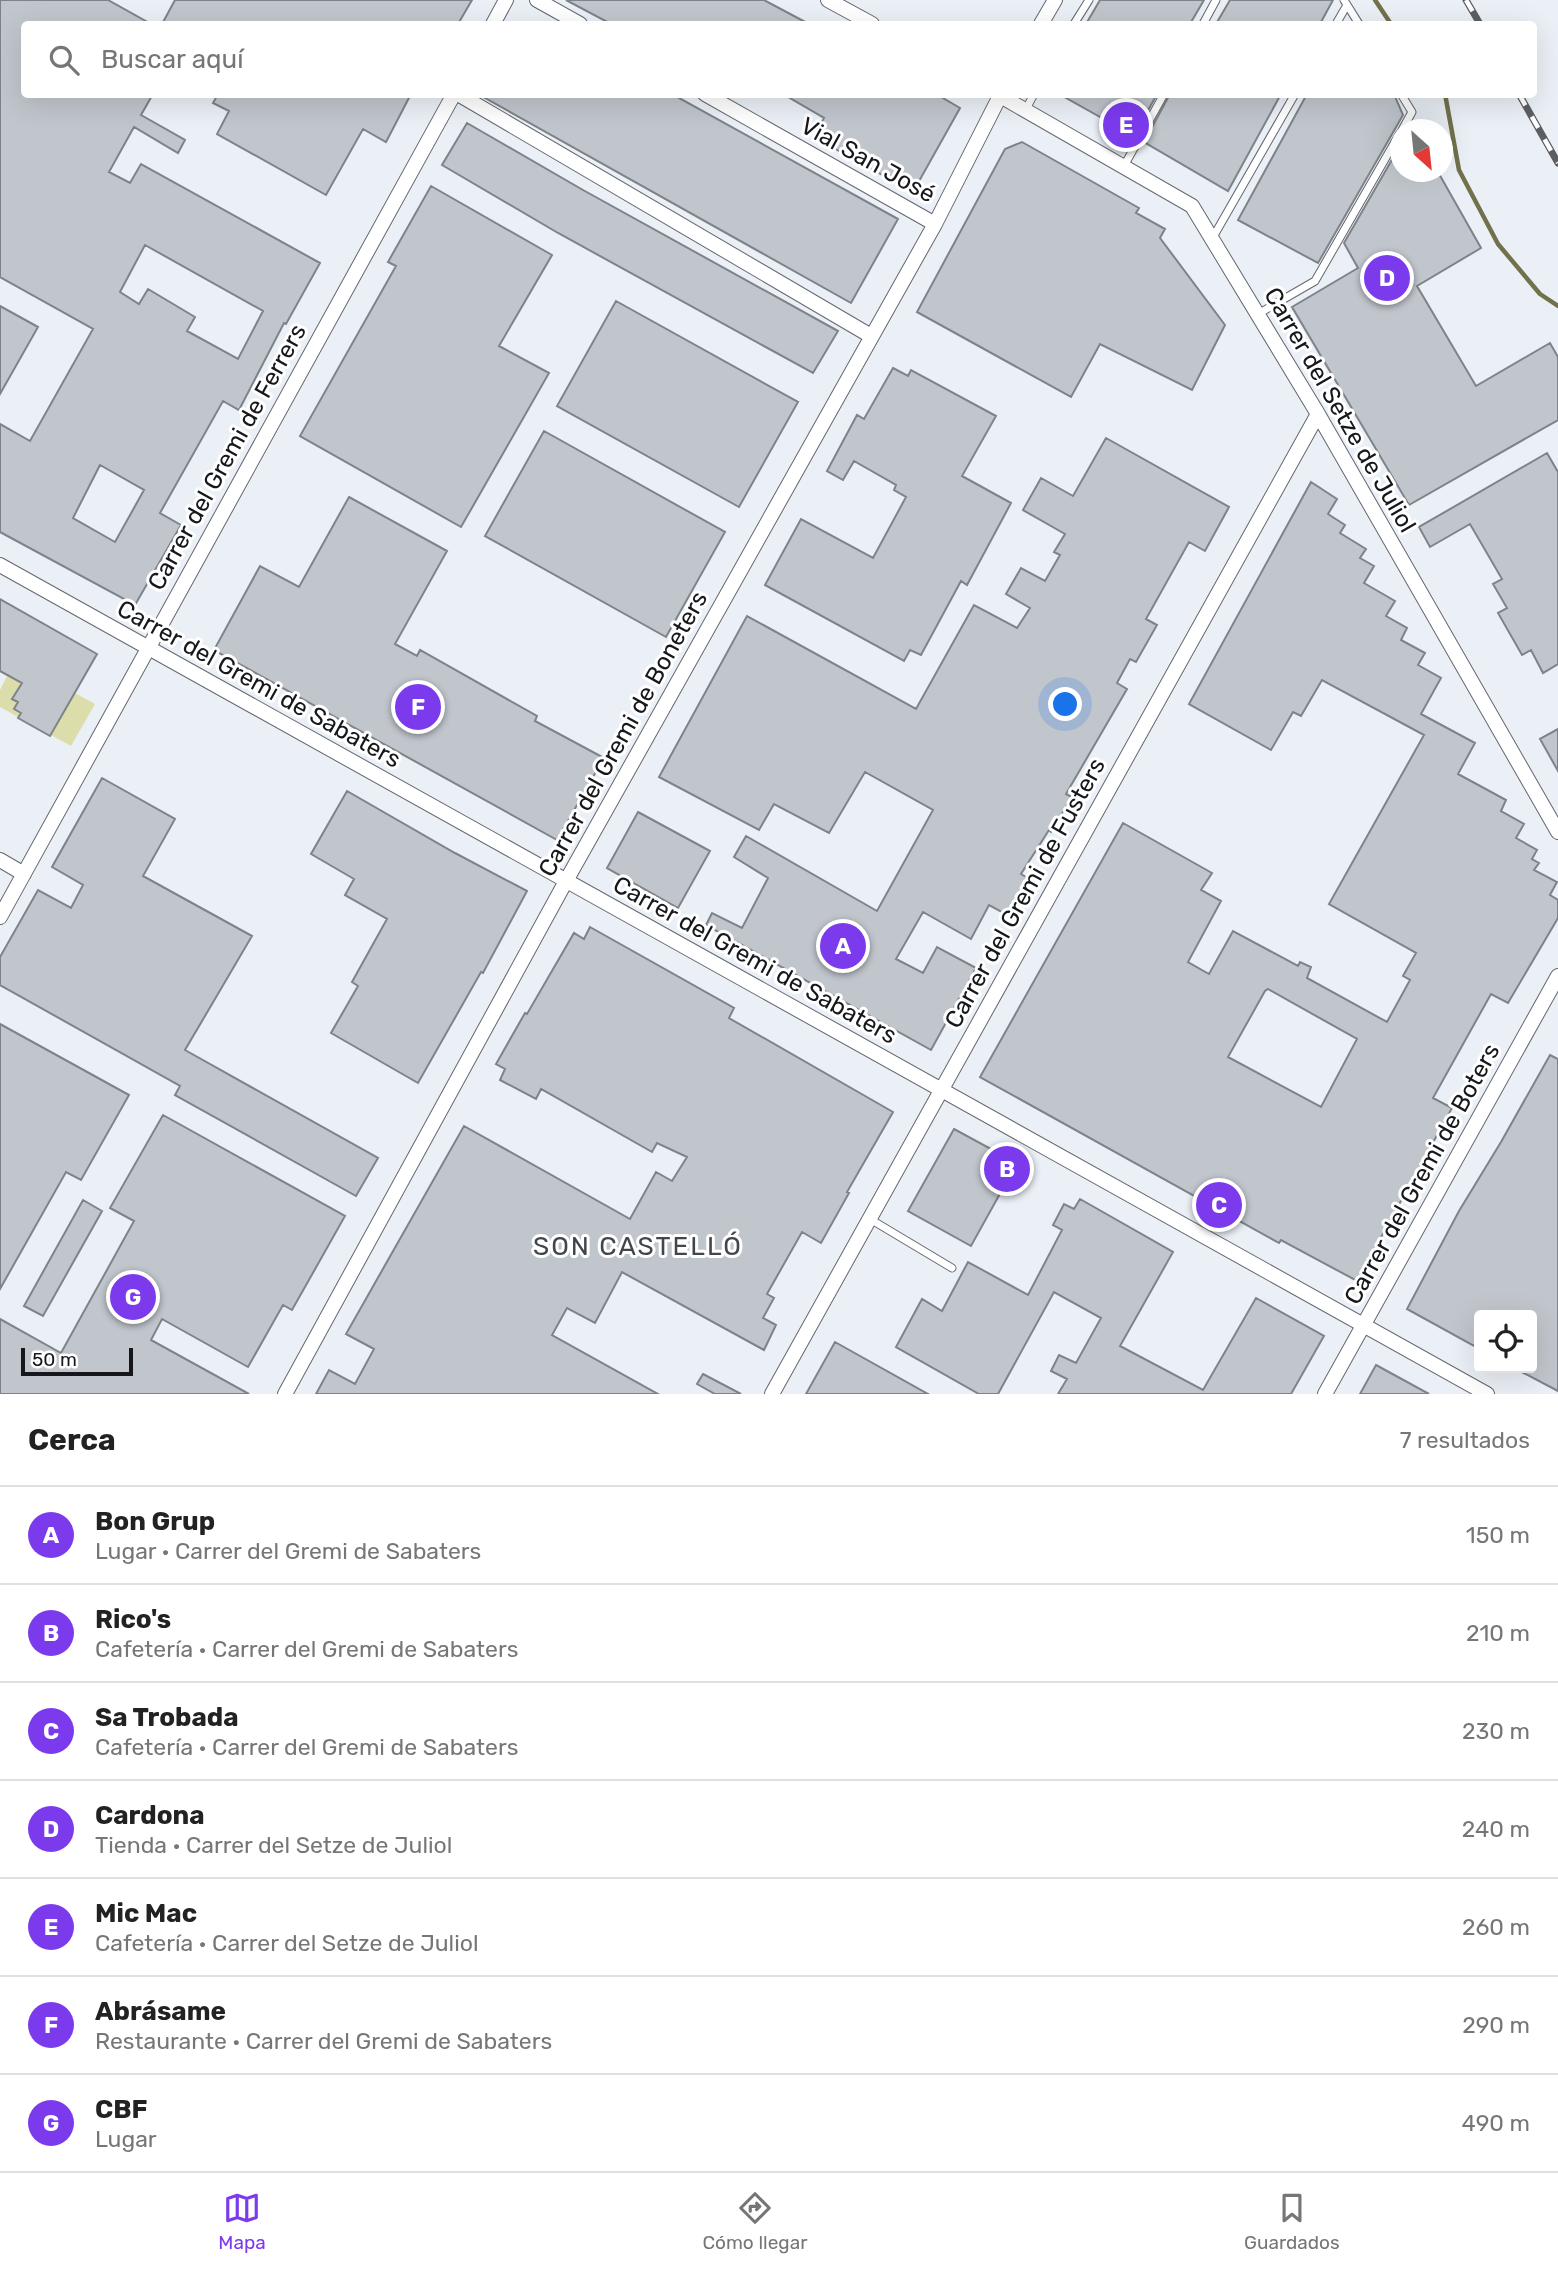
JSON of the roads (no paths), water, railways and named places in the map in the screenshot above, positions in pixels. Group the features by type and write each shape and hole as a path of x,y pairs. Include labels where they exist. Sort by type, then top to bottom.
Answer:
{"street":[{"path":"494,21 506,0"},
{"path":"537,0 575,21"},
{"path":"828,0 866,21"},
{"path":"1043,21 1055,0"},
{"name":"Carrer del Gremi de Ferrers","path":"0,917 147,647 454,98"},
{"path":"463,98 871,336"},
{"name":"Vial San José","path":"712,98 935,224"},
{"name":"Carrer del Gremi de Boneters","path":"285,1394 566,881 935,224 998,98"},
{"name":"Carrer del Setze de Juliol","path":"1005,98 1192,206 1318,414 1558,832"},
{"name":"Carrer del Gremi de Fusters","path":"772,1394 1318,414"},
{"name":"Carrer del Gremi de Sabaters","path":"0,565 1487,1394"},
{"path":"0,860 24,874"},
{"name":"Carrer del Gremi de Boters","path":"1325,1394 1558,976"}],"lane":[{"path":"1076,21 1088,0"},
{"path":"1205,21 1216,0"},
{"path":"1337,21 1346,2"},
{"path":"1346,2 1357,21"},
{"path":"1026,109 1032,98"},
{"path":"1124,166 1162,98"},
{"path":"1212,239 1293,98"},
{"path":"1403,98 1412,112 1408,119"},
{"path":"1258,314 1315,281 1390,150"},
{"path":"869,1219 952,1268"}],"waterway":[{"path":"1375,0 1389,21"},
{"path":"1446,98 1459,170 1498,244 1540,294 1558,306"}],"railway":[{"path":"1466,0 1478,21"},
{"path":"1521,98 1558,163"}],"place":[{"name":"Mic Mac","path":"1126,125"},
{"name":"Cardona","path":"1387,278"},
{"name":"Abrásame","path":"418,707"},
{"name":"Bon Grup","path":"843,946"},
{"name":"Rico's","path":"1007,1169"},
{"name":"Sa Trobada","path":"1219,1205"},
{"name":"CBF","path":"133,1297"}],"district":[{"name":"SON CASTELLÓ","path":"638,1246"}]}
